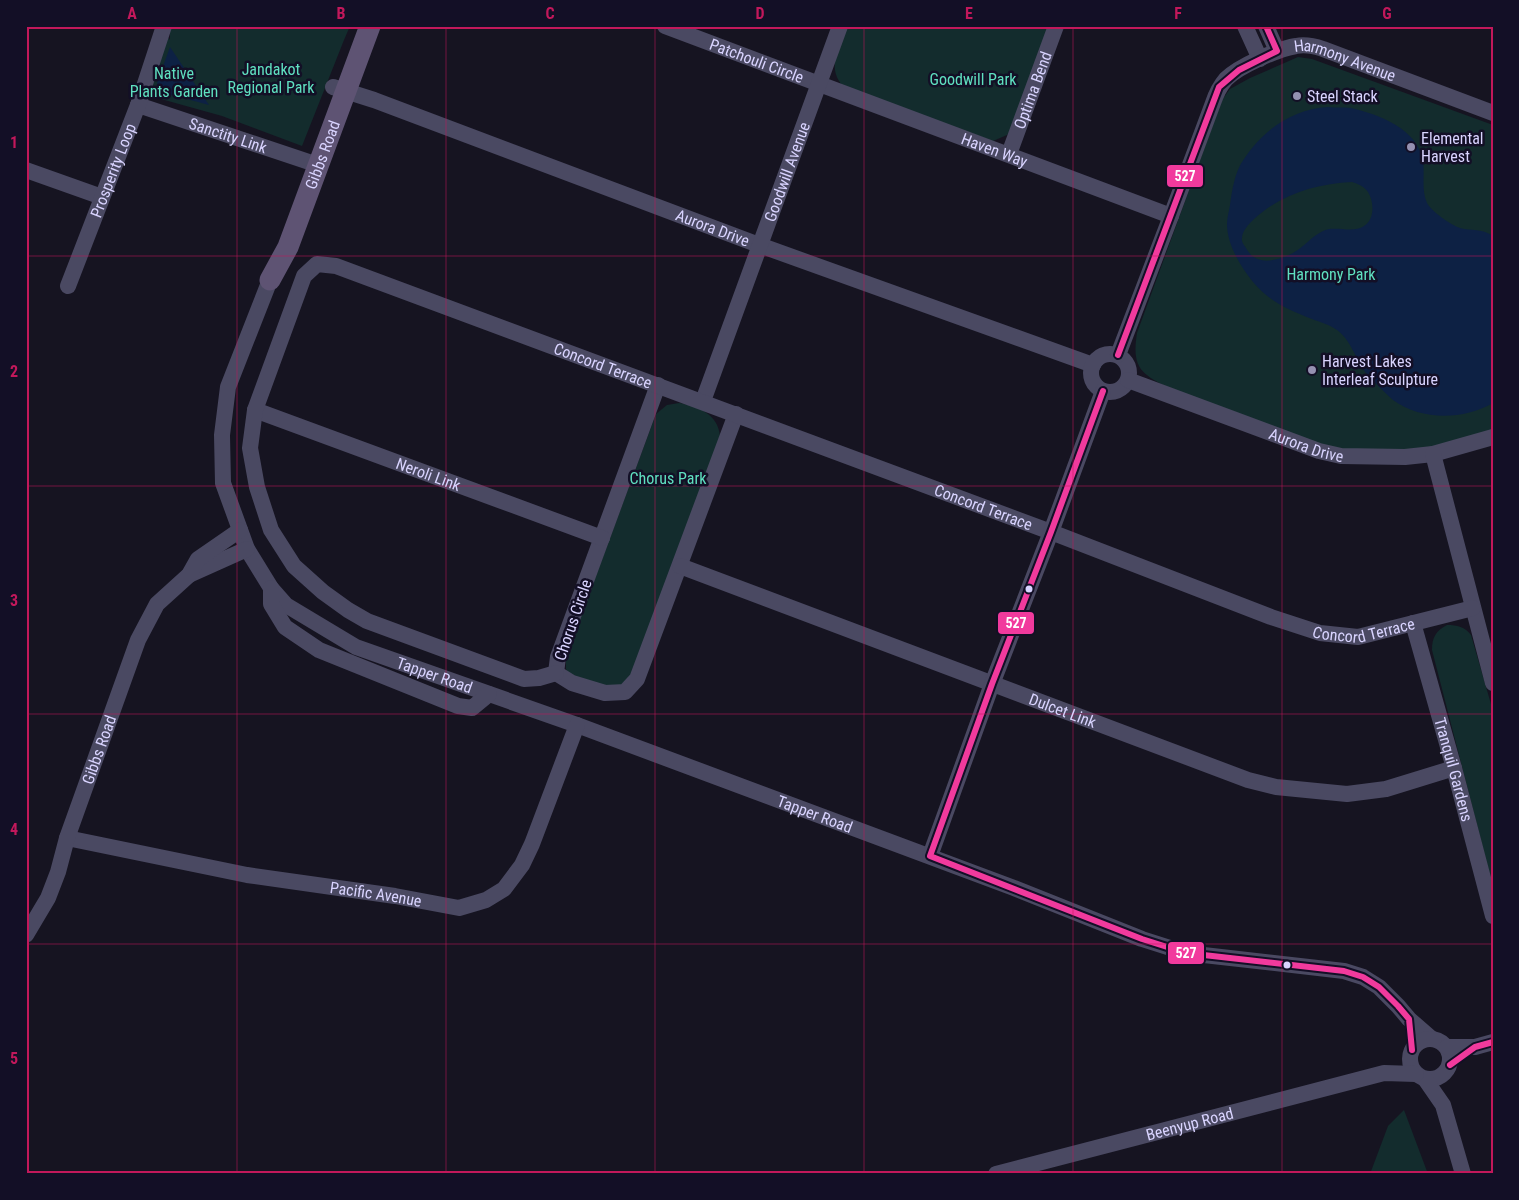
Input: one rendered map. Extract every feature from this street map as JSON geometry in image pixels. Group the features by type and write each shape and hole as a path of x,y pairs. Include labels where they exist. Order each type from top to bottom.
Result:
{"main road":[{"name":"Gibbs Road","path":"339,89 356,26"},
{"name":"Gibbs Road","path":"270,280 288,247 311,163 339,89 370,26"}],"street":[{"name":"Prosperity Loop","path":"68,286 138,104 164,26"},
{"name":"Patchouli Circle","path":"665,26 819,84"},
{"name":"Goodwill Avenue","path":"703,401 840,26"},
{"name":"Optima Bend","path":"1009,154 1056,26"},
{"path":"1245,26 1260,59"},
{"path":"1266,26 1277,52"},
{"name":"Harmony Avenue","path":"1118,355 1219,87 1236,71 1277,52 1296,46 1310,45 1323,48 1493,113"},
{"name":"Haven Way","path":"819,84 1171,216"},
{"name":"Aurora Drive","path":"339,89 374,100 759,245 1093,365"},
{"name":"Sanctity Link","path":"138,104 311,163"},
{"path":"26,170 102,197"},
{"name":"Concord Terrace","path":"556,673 539,678 524,679 367,621 322,592 294,566 271,530 257,487 250,448 255,410 304,276 317,264 336,266 703,401 1271,617 1320,633 1358,637 1473,608"},
{"name":"Gibbs Road","path":"26,935 48,898 58,872 67,838 138,640 157,604 189,575 247,549 223,483 222,435 228,387 270,280"},
{"path":"1104,355 1118,355 1128,365 1130,372 1128,380 1118,391 1103,391 1096,387 1092,380 1091,372 1093,365 1097,359 1104,355"},
{"name":"Aurora Drive","path":"1128,380 1319,451 1341,456 1405,457 1433,454 1493,437"},
{"name":"Chorus Circle","path":"658,385 558,657 556,673 572,684 605,693 625,692 637,679 736,414"},
{"path":"930,856 992,684 1103,391"},
{"name":"Neroli Link","path":"255,410 602,538"},
{"path":"1433,454 1493,683"},
{"name":"Gibbs Road","path":"189,575 198,559 240,530"},
{"name":"Tapper Road","path":"247,549 271,588 286,605 356,646 930,856 1142,939 1186,953 1344,971 1363,977 1379,987 1409,1019 1432,1038"},
{"name":"Dulcet Link","path":"680,566 1248,780 1276,787 1347,794 1386,789 1454,768"},
{"name":"Tranquil Gardens","path":"1413,623 1493,916"},
{"name":"Pacific Avenue","path":"67,838 247,875 395,896 459,908 486,900 504,889 522,865 532,844 576,725"},
{"path":"1409,1019 1411,1065 1443,1105 1463,1174"},
{"path":"1411,1054 1416,1044 1432,1038 1440,1041 1447,1047 1450,1055 1443,1105"},
{"path":"1447,1047 1475,1047 1493,1042"},
{"path":"1421,1076 1436,1079 1475,1047"},
{"name":"Beenyup Road","path":"1384,1073 1411,1054"},
{"name":"Beenyup Road","path":"996,1174 1384,1073 1421,1076"}],"green space":[{"name":"Jandakot Regional Park","path":"170,26 350,26 302,146 222,116 161,99 152,84 168,37 170,40"},
{"name":"Goodwill Park","path":"847,26 1050,26 1012,128 1007,135 993,141 845,88 839,81 835,66 838,50"},
{"name":"Harmony Park","path":"1298,57 1312,59 1493,125 1493,431 1430,447 1399,451 1336,451 1174,391 1147,375 1138,364 1136,356 1137,333 1222,100 1230,89"},
{"name":"Chorus Park","path":"679,403 693,406 706,412 715,422 720,436 629,682 619,690 569,675 566,669 566,656 656,414 667,405"},
{"path":"1447,625 1460,627 1471,635 1493,711 1493,887 1432,650 1435,635"},
{"path":"1404,1110 1428,1174 1370,1174 1388,1126"}],"water":[{"path":"170,47 209,105 161,92 157,83"},
{"path":"1328,107 1351,108 1373,114 1405,132 1420,150 1423,161 1424,193 1429,206 1460,228 1489,233 1493,236 1493,403 1469,413 1443,416 1429,415 1404,407 1379,387 1362,368 1342,334 1331,327 1280,305 1259,289 1243,269 1229,239 1227,224 1236,175 1241,164 1252,149 1270,130 1291,117","holes":["1352,182 1361,185 1370,196 1372,215 1364,226 1354,229 1327,229 1293,253 1267,261 1255,258 1243,243 1242,235 1248,225 1264,210 1276,203 1312,188"]}],"transit line":[{"name":"527","path":"1118,355 1219,87 1239,70 1277,51 1266,26"},
{"name":"527","path":"930,856 992,684 1103,391"},
{"name":"527","path":"930,856 1142,939 1186,953 1344,971 1363,977 1379,987 1409,1019 1412,1050"},
{"name":"527","path":"1450,1065 1475,1047 1493,1042"}],"place":[{"name":"Steel Stack","path":"1297,96"},
{"name":"Elemental Harvest","path":"1411,147"},
{"name":"Harvest Lakes Interleaf Sculpture","path":"1312,370"}],"park label":[{"name":"Native Plants Garden","path":"174,82"}]}
